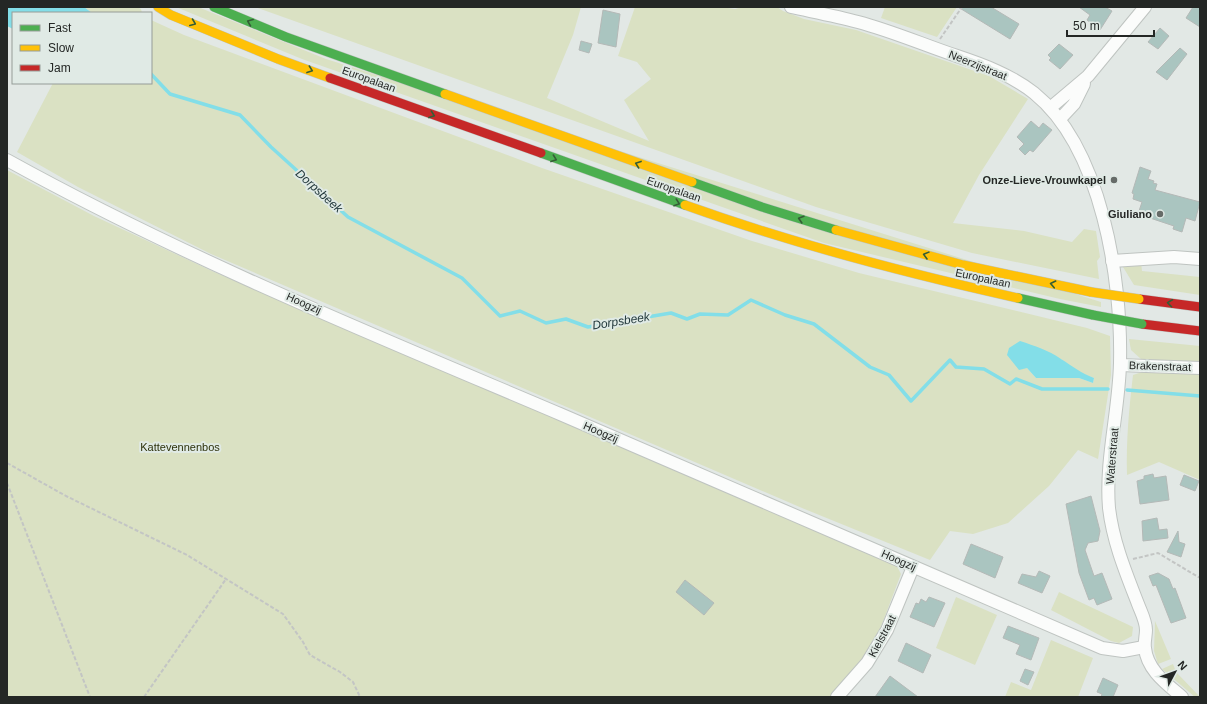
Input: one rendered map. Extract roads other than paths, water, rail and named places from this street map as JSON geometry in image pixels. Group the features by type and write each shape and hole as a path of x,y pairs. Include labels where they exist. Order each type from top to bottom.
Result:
{"highway":[{"name":"Europalaan","path":"158,7 171,15 286,61 733,222 821,250 922,277 1092,315 1142,324 1200,331"},
{"name":"Europalaan","path":"214,7 286,37 762,206 866,239 963,265 1091,292 1200,307"}],"street":[{"name":"Neerzijstraat","path":"791,7 858,22 1001,72 1023,85 1050,108 1060,119 1077,144 1089,170 1100,205 1112,261"},
{"path":"1050,108 1088,76 1145,7"},
{"path":"1060,119 1074,104 1088,76"},
{"name":"Hoogzij","path":"7,160 43,180 219,267 1102,648 1123,651 1144,646"},
{"path":"1112,261 1174,257 1200,259"},
{"name":"Waterstraat","path":"1112,261 1119,333 1120,365 1109,468 1109,506 1113,533 1146,627 1144,646"},
{"name":"Brakenstraat","path":"1120,365 1200,368"},
{"name":"Kielstraat","path":"837,697 867,663 887,630 913,567"},
{"path":"1144,646 1148,660 1156,672 1182,697"}],"water":[{"path":"7,7 84,7 91,12 12,12 12,28 7,26"},
{"path":"1020,341 1041,348 1056,356 1081,372 1094,378 1093,383 1079,378 1036,378 1027,368 1019,370 1007,355 1009,348"}],"waterway":[{"name":"Dorpsbeek","path":"152,75 170,94 240,115 271,147 348,217 462,278 500,316 520,311 546,323 566,319 588,327 671,313 687,319 700,314 728,315 751,300 785,315 814,324 870,367 889,375 911,401 950,360 956,367 984,369 1010,384 1016,379 1042,389 1108,389"},
{"name":"Dorpsbeek","path":"1127,390 1200,396"}],"place":[{"name":"Onze-Lieve-Vrouwkapel","path":"1114,180"},
{"name":"Giuliano","path":"1160,214"}],"park label":[{"name":"Kattevennenbos","path":"180,447"}]}
